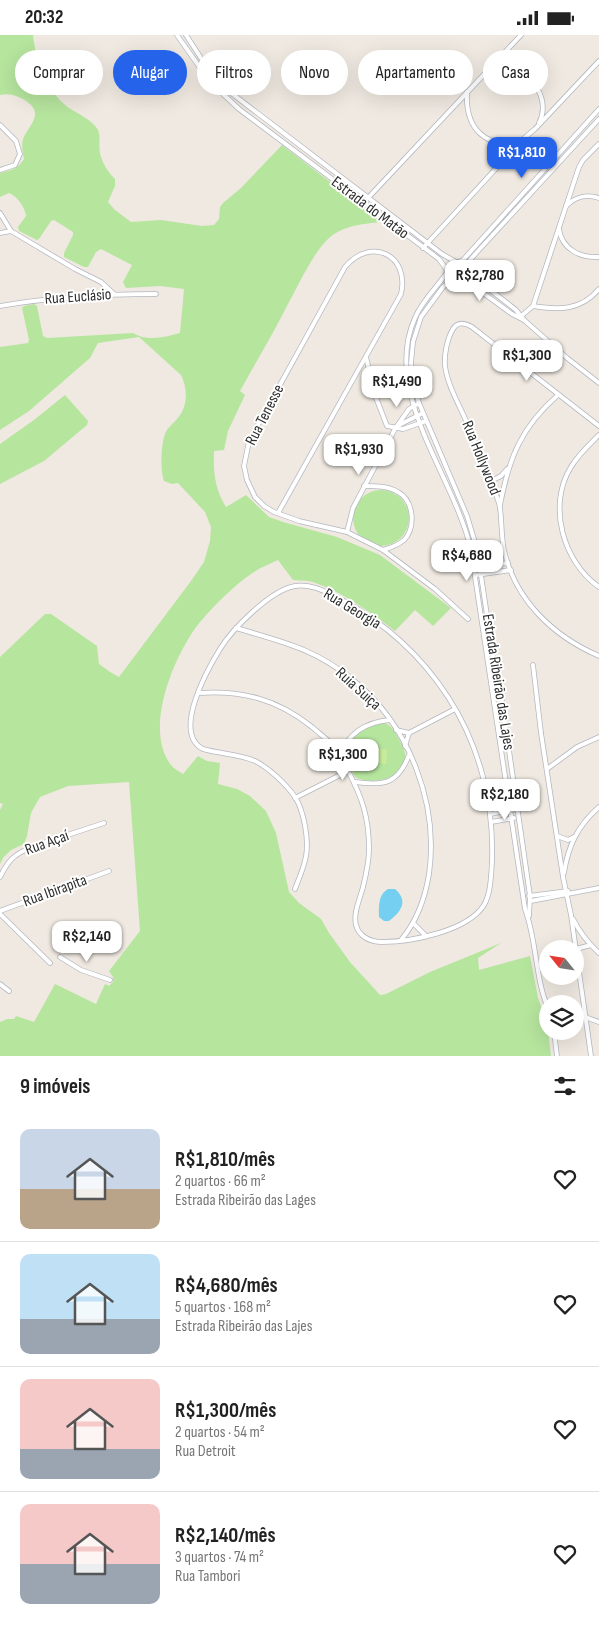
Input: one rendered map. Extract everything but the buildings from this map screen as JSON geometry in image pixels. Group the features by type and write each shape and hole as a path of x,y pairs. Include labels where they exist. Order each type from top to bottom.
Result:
{"street":[{"name":"Estrada do Matão","path":"177,35 197,65 220,92 240,109 442,262 452,277 473,285 520,317"},
{"name":"Estrada do Matão","path":"186,35 210,72 226,89 428,243 456,262"},
{"path":"473,86 521,35"},
{"path":"423,248 523,139 535,129 599,61"},
{"path":"482,76 495,69 509,68 518,71 534,83 542,101 541,119 535,129"},
{"path":"364,202 464,95"},
{"path":"467,95 467,110 470,120 483,136 493,141 504,143 523,139"},
{"path":"449,272 452,265 464,259 599,109"},
{"path":"459,279 465,274 470,260 599,119"},
{"path":"0,125 16,141 20,154 15,165 0,170"},
{"path":"520,317 533,306 558,227 583,160 599,144"},
{"path":"565,208 578,198 586,196 599,198"},
{"path":"0,213 11,231 75,269 101,282 114,294"},
{"path":"558,227 562,241 572,251 586,257 599,257"},
{"path":"0,233 11,231"},
{"name":"Rua Tenesse","path":"366,357 401,294 403,286 400,270 390,256 372,251 361,253 352,258 345,267 249,441 244,461 246,480 259,502 268,509 299,521 347,532 383,550 435,589 468,619"},
{"path":"456,262 462,263 480,282 567,358 599,383"},
{"name":"Estrada Ribeirão das Lajes","path":"449,272 427,297 415,317 408,337 405,357 406,375 413,405 420,424 464,524 471,547 524,897 529,918"},
{"name":"Estrada Ribeirão das Lajes","path":"459,279 443,287 430,304 416,329 411,363 414,387 419,403 467,516 481,565 519,817 530,898 529,918"},
{"path":"533,306 554,309 574,307 586,302 599,289"},
{"name":"Rua Euclásio","path":"0,306 80,295 156,293"},
{"name":"Rua Hollywood","path":"500,506 455,396 445,365 448,341 456,325 464,323 472,327 558,395 543,408 522,436 508,467 500,506 502,535 508,563 531,606 552,628 571,642 599,656"},
{"path":"366,357 375,395 388,426 403,429 426,421"},
{"path":"278,513 366,357"},
{"path":"558,395 599,426"},
{"path":"347,532 351,513 396,428 404,414 413,405 419,403"},
{"path":"396,428 423,413"},
{"path":"599,435 584,449 570,468 562,489 560,502 562,529 567,546 584,574 599,587"},
{"path":"491,481 501,476 508,467"},
{"path":"364,486 380,486 392,489 400,493 410,507 411,526 407,535 400,543 383,550"},
{"path":"474,567 508,563"},
{"path":"476,575 511,570"},
{"name":"Rua Georgia","path":"295,889 306,855 307,840 302,816 295,798 272,773 254,761 198,747 192,737 190,727 198,693 216,655 236,628 256,610 285,589 295,586 313,587 329,593 361,611 409,648 425,665 455,709 476,752 483,773 491,822 491,879 484,904 479,912 447,930 426,936 382,942 367,939 359,933 356,922 357,909 367,869 369,852 365,813 355,782"},
{"name":"Ruia Suiça","path":"236,628 285,641 320,657 364,689 390,720 405,746 416,769 428,805 431,845 427,884 419,911 414,924 402,940"},
{"path":"533,665 563,877 575,940"},
{"path":"198,693 232,692 279,705 303,720 336,749 355,782 375,785 395,778 404,769 409,755"},
{"path":"396,730 409,733 455,709"},
{"path":"340,755 346,742 357,730 373,723 390,720"},
{"path":"405,746 409,733"},
{"path":"548,769 577,747 599,737"},
{"path":"404,769 416,769"},
{"path":"295,798 348,771"},
{"path":"509,794 515,793"},
{"path":"488,803 510,800"},
{"path":"563,877 566,859 574,837 590,815 599,807"},
{"path":"490,814 517,809"},
{"path":"491,822 519,817"},
{"name":"Rua Açaí","path":"0,877 8,861 22,851 104,823"},
{"path":"557,836 568,840 574,837"},
{"name":"Rua Ibirapita","path":"0,912 109,871"},
{"path":"524,897 567,895 599,889"},
{"path":"530,898 566,890 573,893"},
{"path":"0,912 50,963"},
{"path":"571,915 579,931 599,953"},
{"path":"529,918 542,995"},
{"path":"414,924 426,936"},
{"path":"584,947 591,945"},
{"path":"60,957 81,970 110,980"},
{"path":"0,984 9,991"},
{"path":"581,985 591,1056"},
{"path":"585,1017 599,1022"},
{"path":"555,1040 557,1056"}],"green space":[{"path":"0,35 33,35 35,50 15,50 15,95 56,95 72,110 93,123 98,130 101,157 115,179 115,186 108,202 131,222 161,220 202,226 214,225 219,219 220,207 223,203 241,188 282,145 382,222 347,228 334,234 322,245 306,270 240,391 245,395 228,431 224,450 214,451 216,480 219,494 226,507 246,495 269,517 337,537 380,555 451,608 433,626 415,610 395,631 335,591 311,581 293,580 278,560 263,567 246,577 206,615 194,630 177,660 164,696 161,715 160,734 163,750 171,765 183,774 198,756 207,761 220,763 218,784 237,789 250,796 266,811 276,833 289,892 299,903 321,919 350,962 380,995 501,943 478,958 479,970 530,956 539,1001 539,1040 549,1040 551,1056 0,1056 0,1022 14,1019 16,1016 34,1022 55,984 96,1004 105,984 109,986 113,982 113,977 109,971 140,931 129,782 68,786 40,797 31,813 24,844 11,850 0,864 0,810 3,804 0,803 0,657 45,614 51,614 97,646 99,664 119,677 204,562 210,541 211,527 205,512 178,483 172,484 164,481 162,451 165,434 181,414 186,398 185,386 181,375 139,337 98,343 90,358 29,411 0,430 0,347 28,343 22,308 24,306 34,304 37,306 43,336 47,338 133,333 138,336 156,338 180,333 184,289 160,286 126,288 123,282 132,265 101,249 96,252 88,267 84,267 64,257 73,232 54,220 51,221 37,240 19,231 18,227 26,216 24,209 12,194 9,193 0,197 0,173 17,167 24,159 23,139 35,114 30,104 23,99 12,95 0,95"},
{"path":"65,395 88,421 87,425 44,461 0,484 0,444"},
{"path":"381,490 396,495 404,503 409,518 404,533 396,541 381,546 366,541 358,533 353,518 358,503 366,495"},
{"path":"384,723 389,725 401,743 405,754 405,763 395,775 388,778 370,781 355,777 344,756 349,743 364,729"},
{"path":"363,747 387,750 386,764 361,761"}],"water":[{"path":"388,889 395,889 399,893 402,898 402,906 389,921 384,921 379,917 379,905 382,894"}]}
